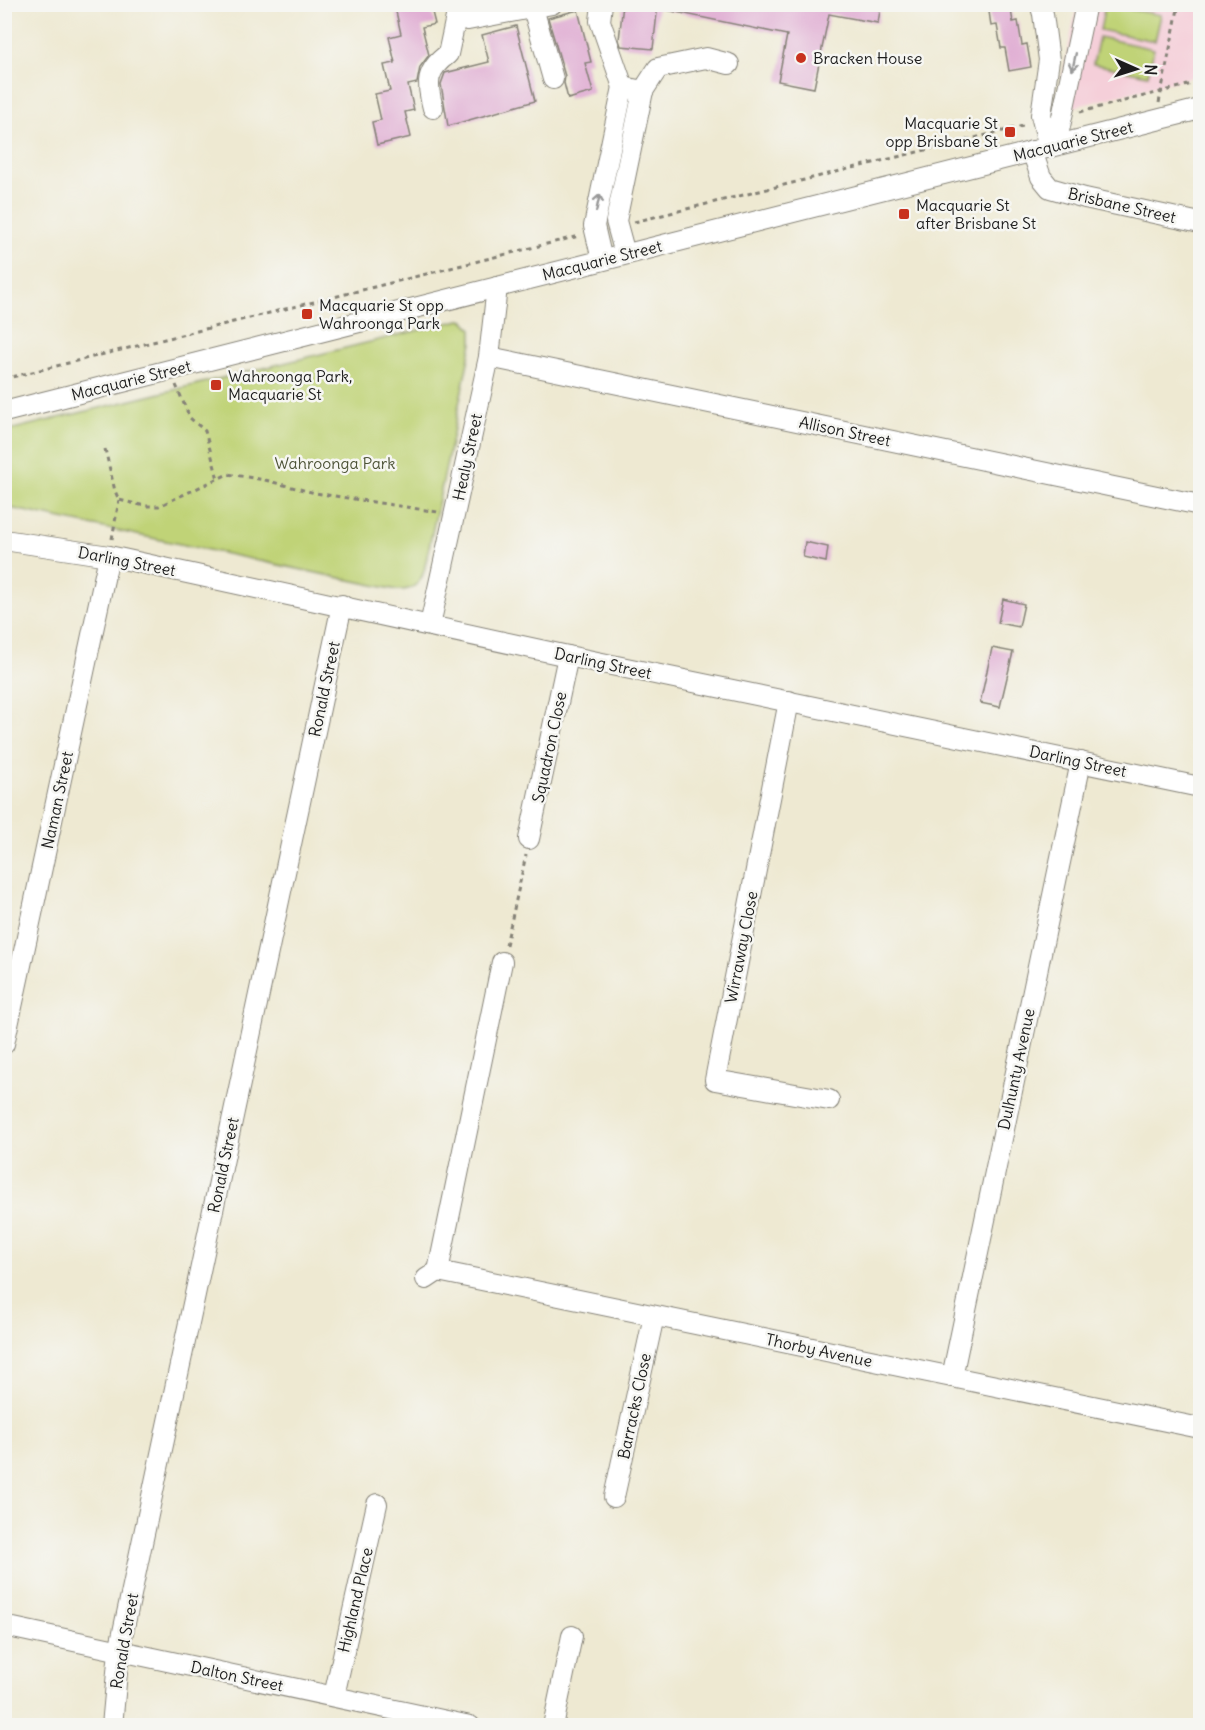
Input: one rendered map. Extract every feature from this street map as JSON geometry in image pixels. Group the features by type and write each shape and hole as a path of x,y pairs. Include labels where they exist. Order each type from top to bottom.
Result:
{"street":[{"path":"433,108 427,86 435,63 448,54 456,11 468,20 552,4"},
{"path":"1040,4 1049,60 1041,115 1046,148"},
{"path":"1046,148 1086,4"},
{"path":"601,5 600,21 622,87 594,226 602,260"},
{"path":"533,8 553,79"},
{"path":"625,254 616,221 643,91 658,68 706,58 729,64"},
{"path":"622,87 643,91"},
{"name":"Macquarie Street","path":"4,412 1200,109"},
{"name":"Brisbane Street","path":"1046,148 1041,177 1050,188 1085,198 1200,222"},
{"name":"Healy Street","path":"430,625 489,357 497,287"},
{"name":"Allison Street","path":"489,357 1200,505"},
{"name":"Darling Street","path":"4,540 109,556 568,656 1200,787"},
{"name":"Naman Street","path":"4,1044 109,556"},
{"name":"Ronald Street","path":"112,1725 119,1651 342,605"},
{"name":"Squadron Close","path":"529,839 568,656"},
{"name":"Wirraway Close","path":"789,701 715,1080 829,1100"},
{"name":"Dulhunty Avenue","path":"952,1377 1081,762"},
{"name":"Thorby Avenue","path":"502,962 432,1275 654,1316 1200,1428"},
{"name":"Barracks Close","path":"614,1497 654,1316"},
{"name":"Highland Place","path":"334,1695 377,1504"},
{"name":"Dalton Street","path":"4,1626 470,1725"},
{"path":"553,1725 572,1636"}],"path":[{"path":"1155,121 1179,4"},
{"path":"170,370 190,418 205,431 218,479"},
{"path":"105,449 119,500 109,556"},
{"path":"119,500 145,506 159,506 228,474 264,480 315,493 454,515"},
{"path":"502,962 529,839"}],"shaded area":[{"path":"1077,5 1200,5 1200,75 1055,112"}],"green space":[{"path":"1105,5 1161,15 1155,41 1100,30"},
{"path":"1099,37 1154,49 1148,75 1093,64"},
{"name":"Wahroonga Park","path":"460,320 465,321 472,329 472,343 424,571 420,580 411,588 397,590 5,507 5,431"}],"building":[{"path":"408,4 430,4 435,24 422,27 429,55 420,67 417,83 408,85 414,110 405,112 411,137 377,145 372,122 381,120 375,94 390,91 384,65 395,63 389,37 401,34 395,7"},
{"path":"623,4 658,4 653,49 621,46 619,40"},
{"name":"Bracken House","path":"667,4 881,4 878,23 829,14 814,88 778,81 787,35 666,10"},
{"path":"988,4 1010,4 1013,22 1018,21 1022,45 1027,44 1031,67 1009,71 1005,48 1001,48 997,25 991,26"},
{"path":"578,10 591,62 585,63 593,92 568,99 564,83 565,76 548,18"},
{"path":"516,26 535,101 448,126 441,84 445,73 489,62 482,35"},
{"path":"805,542 828,547 826,562 803,557"},
{"path":"1003,599 1024,604 1019,627 998,623"},
{"path":"992,648 1013,652 1000,707 980,703"}],"place":[{"name":"Bracken House","path":"801,58"},
{"name":"Macquarie St opp Brisbane St","path":"1010,132"},
{"name":"Macquarie St after Brisbane St","path":"904,214"},
{"name":"Macquarie St opp Wahroonga Park","path":"307,314"},
{"name":"Wahroonga Park, Macquarie St","path":"216,385"}]}
